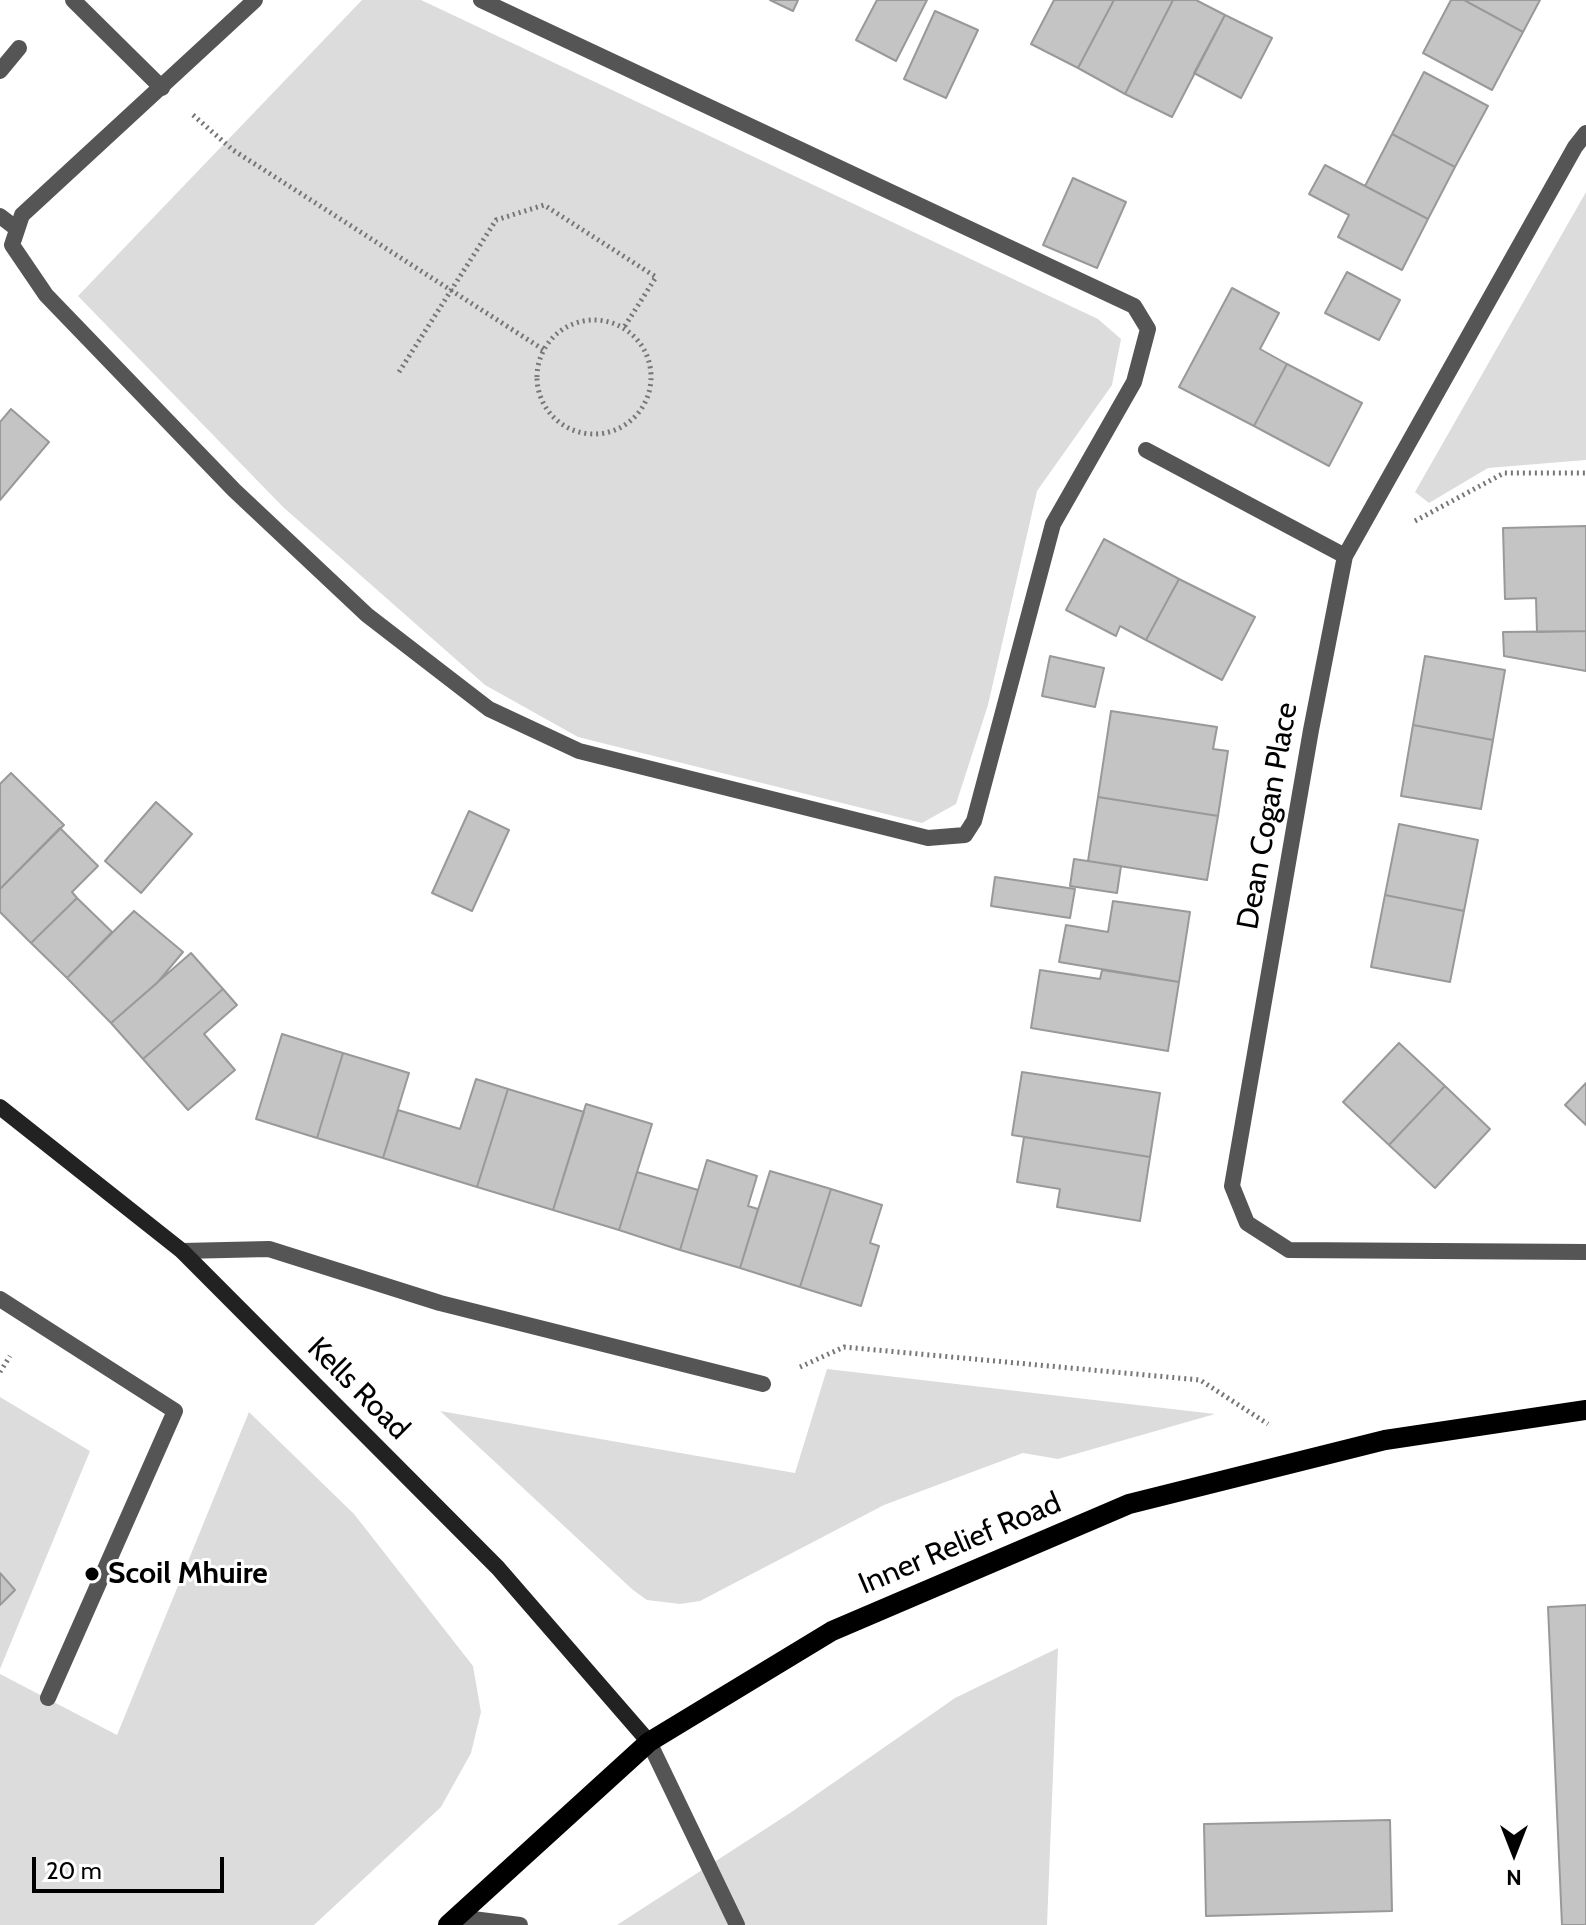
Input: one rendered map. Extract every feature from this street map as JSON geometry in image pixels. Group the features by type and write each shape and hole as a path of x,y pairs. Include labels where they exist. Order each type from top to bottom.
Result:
{"main road":[{"name":"Kells Road","path":"0,1107 182,1251 498,1568 649,1742"},
{"name":"Inner Relief Road","path":"452,1921 649,1742 832,1631 1115,1510 1385,1440 1586,1410"}],"street":[{"path":"73,0 162,88"},
{"path":"255,0 22,215 12,245 46,295 234,490 367,615 489,709 579,751 928,838 965,835 974,821 1053,524 1134,382 1148,329 1134,306 481,0"},
{"path":"0,71 19,48"},
{"name":"Dean Cogan Place","path":"1586,133 1575,147 1345,556 1308,745 1232,1186 1247,1223 1289,1250 1586,1252"},
{"path":"0,216 17,229"},
{"path":"1146,450 1345,556"},
{"path":"182,1251 269,1249 440,1303 763,1384"},
{"path":"0,1299 175,1411 48,1698"},
{"path":"649,1742 737,1925"},
{"path":"452,1921 520,1925"}],"path":[{"path":"162,88 233,150 544,350"},
{"path":"399,372 496,220 544,205 656,277 623,329"},
{"path":"588,320 606,321 623,329 637,340 647,356 651,373 649,391 634,416 611,432 591,434 556,420 544,405 537,387 537,368 544,350 555,335 588,320"},
{"path":"1414,521 1504,473 1586,473"},
{"path":"763,1384 844,1347 1200,1380 1319,1457"}],"shaded area":[{"path":"362,0 421,0 1098,319 1121,339 1112,385 1037,491 988,705 956,804 922,823 578,737 485,685 283,507 78,296"},
{"path":"1586,192 1586,460 1488,468 1429,503 1415,492"},
{"path":"827,1369 1215,1414 1058,1459 1023,1453 884,1505 700,1601 680,1604 647,1600 633,1590 440,1411 795,1473"},
{"path":"0,1397 90,1451 0,1669 0,1605 15,1590 0,1573"},
{"path":"249,1412 354,1514 473,1666 481,1712 471,1753 441,1807 314,1925 0,1925 0,1674 117,1735"},
{"path":"1058,1648 1047,1925 617,1925 790,1813 955,1698"}],"building":[{"path":"770,0 798,0 793,11"},
{"path":"877,0 927,0 896,61 856,40"},
{"path":"1054,0 1114,0 1078,68 1031,44"},
{"path":"1114,0 1173,0 1125,94 1078,68"},
{"path":"1173,0 1196,0 1225,15 1172,117 1125,94"},
{"path":"1451,0 1464,0 1523,32 1492,90 1423,53"},
{"path":"1464,0 1540,0 1523,32"},
{"path":"935,11 978,30 946,98 904,79"},
{"path":"1225,15 1272,38 1241,98 1194,73"},
{"path":"1424,72 1488,106 1455,167 1392,134"},
{"path":"1392,134 1455,167 1428,219 1365,186"},
{"path":"1325,165 1428,219 1402,270 1338,237 1349,215 1309,194"},
{"path":"1073,178 1126,202 1097,268 1043,245"},
{"path":"1347,272 1400,300 1379,340 1325,313"},
{"path":"1232,288 1279,313 1260,349 1287,364 1254,426 1179,387"},
{"path":"1287,364 1362,403 1329,466 1254,426"},
{"path":"11,409 49,442 0,500 0,422"},
{"path":"1586,526 1586,631 1537,632 1536,598 1505,599 1503,528"},
{"path":"1104,539 1179,579 1146,640 1120,626 1116,636 1066,610"},
{"path":"1179,579 1255,617 1222,680 1146,640"},
{"path":"1586,631 1586,671 1504,656 1503,632"},
{"path":"1050,656 1104,668 1095,707 1042,696"},
{"path":"1425,656 1505,670 1493,740 1413,725"},
{"path":"1111,711 1217,727 1213,749 1228,751 1218,816 1098,797"},
{"path":"1413,725 1493,740 1481,809 1401,796"},
{"path":"11,773 64,825 0,889 0,784"},
{"path":"1098,797 1218,816 1207,880 1088,861"},
{"path":"156,802 192,834 141,893 105,861"},
{"path":"469,811 509,830 472,911 432,893"},
{"path":"1399,824 1478,840 1464,911 1385,895"},
{"path":"60,828 98,866 72,892 77,898 31,943 0,912 0,889"},
{"path":"1074,859 1121,866 1117,893 1070,886"},
{"path":"995,877 1075,889 1070,918 991,906"},
{"path":"1385,895 1464,911 1450,982 1371,967"},
{"path":"77,898 112,932 67,978 31,943"},
{"path":"1113,901 1190,912 1179,982 1059,962 1066,925 1108,932"},
{"path":"134,911 183,952 157,983 111,1023 67,978"},
{"path":"191,953 223,989 143,1059 111,1023"},
{"path":"1040,970 1100,979 1102,970 1179,982 1168,1051 1031,1028"},
{"path":"223,989 237,1005 204,1034 235,1070 188,1110 143,1059"},
{"path":"282,1034 343,1053 317,1138 256,1119"},
{"path":"1399,1043 1445,1086 1389,1145 1343,1102"},
{"path":"343,1053 409,1073 383,1158 317,1138"},
{"path":"1022,1072 1160,1093 1150,1157 1012,1135"},
{"path":"476,1079 508,1089 477,1187 383,1158 398,1110 460,1129"},
{"path":"1586,1083 1586,1125 1565,1105"},
{"path":"1445,1086 1490,1129 1435,1188 1389,1145"},
{"path":"508,1089 584,1112 553,1210 477,1187"},
{"path":"586,1104 652,1124 619,1230 553,1210"},
{"path":"1024,1137 1150,1157 1140,1221 1057,1207 1060,1189 1017,1182"},
{"path":"707,1160 757,1176 748,1206 758,1209 740,1268 680,1250"},
{"path":"770,1171 831,1189 800,1287 740,1268"},
{"path":"637,1172 698,1190 680,1250 619,1230"},
{"path":"831,1189 882,1205 870,1243 879,1246 861,1306 800,1287"},
{"path":"0,1573 15,1590 0,1605"},
{"path":"1586,1605 1586,1925 1562,1925 1548,1607"},
{"path":"1390,1820 1392,1911 1206,1916 1204,1824"}],"place":[{"name":"Scoil Mhuire","path":"92,1574"}]}
